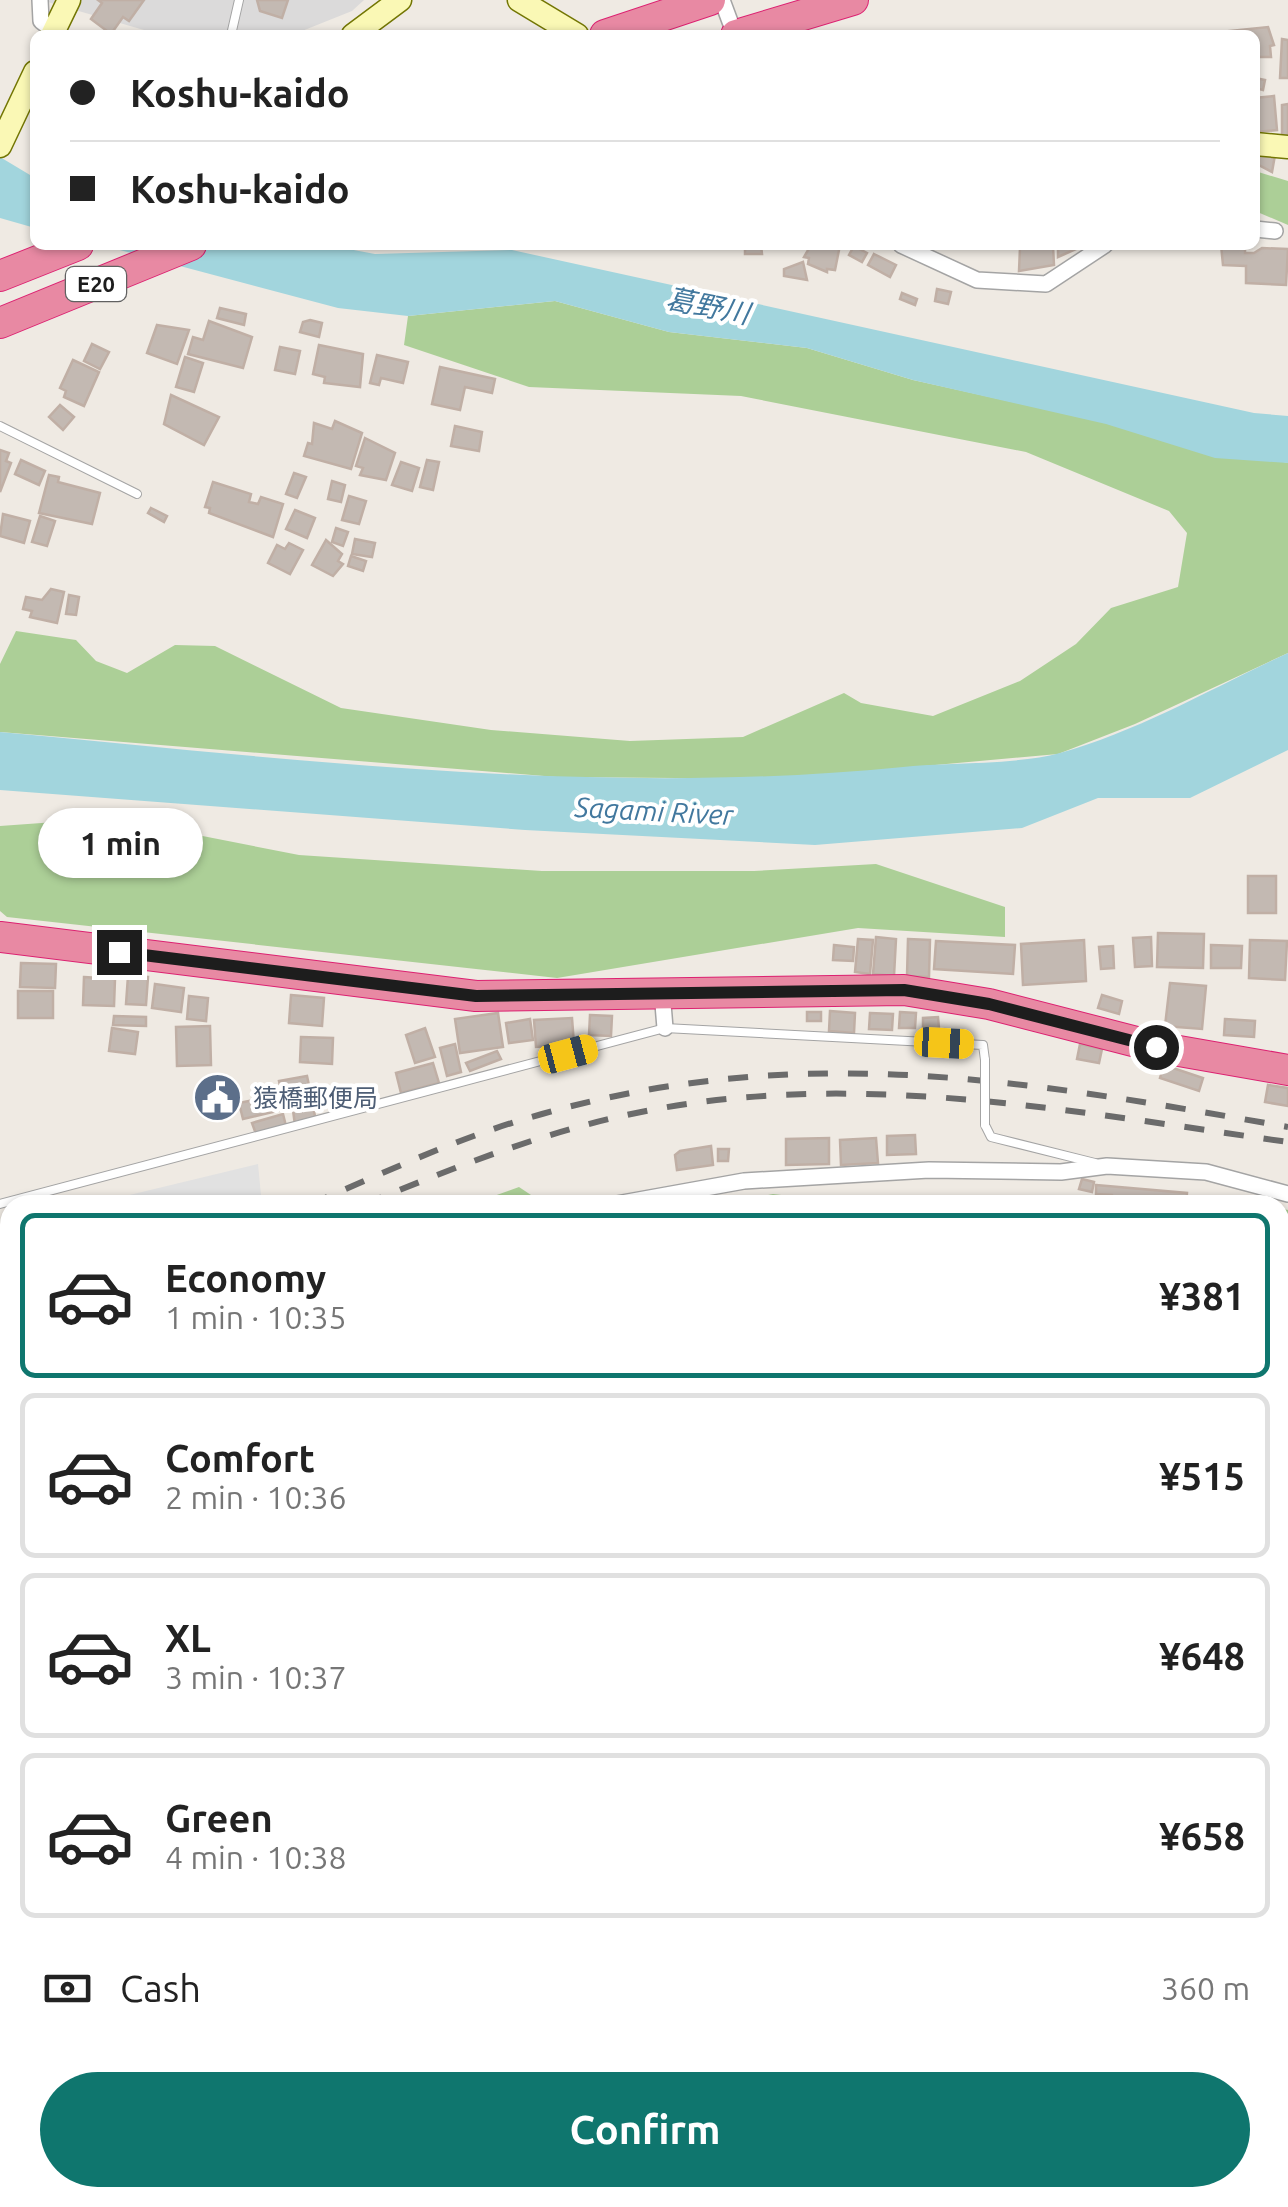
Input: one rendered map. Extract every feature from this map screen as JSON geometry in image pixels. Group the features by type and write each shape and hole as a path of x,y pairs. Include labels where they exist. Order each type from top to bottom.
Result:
{"highway":[{"path":"620,30 710,0"},
{"path":"752,30 852,0"},
{"name":"E20","path":"0,276 65,250"},
{"name":"E20","path":"0,323 180,250"},
{"path":"0,938 476,996 904,990 989,1004 1156,1047 1288,1070"}],"street":[{"path":"40,0 41,21 52,30"},
{"path":"58,30 69,0"},
{"path":"360,30 400,0"},
{"path":"519,0 560,28"},
{"path":"722,0 734,30"},
{"path":"0,146 30,83"},
{"path":"1260,144 1288,147"},
{"path":"1260,230 1275,231"},
{"path":"913,250 976,280 1046,284 1097,250"},
{"path":"662,992 665,1028"},
{"path":"666,1195 744,1181 930,1170 1061,1172 1106,1166 1206,1172 1288,1194"}],"lane":[{"path":"233,30 240,0"},
{"path":"0,426 136,494"},
{"path":"36,1195 280,1134 665,1028 982,1045 985,1125 991,1138 1106,1166"}],"shaded area":[{"path":"41,0 364,0 352,11 304,30 144,30"},
{"path":"258,1164 261,1195 129,1195"}],"green space":[{"path":"1260,173 1288,181 1288,225 1260,213"},
{"path":"555,301 669,332 807,348 913,380 1288,463 1288,653 1135,724 1058,754 779,779 556,777 0,732 0,664 16,631 76,640 96,661 127,673 175,645 215,646 341,708 491,730 630,741 743,737 844,693 861,703 933,716 1020,681 1076,644 1111,608 1178,587 1187,533 1169,511 1026,452 741,396 529,387 404,345 408,316"},
{"path":"111,818 299,855 542,871 754,871 876,864 1005,907 1005,937 858,928 557,978 7,917 0,911 0,826"},
{"path":"519,1187 531,1195 497,1195"}],"water":[{"path":"0,157 30,175 30,227 0,218"},
{"name":"葛野川","path":"120,250 354,250 375,254 512,250 1254,413 1288,416 1288,463 1215,458 1106,424 913,380 807,348 669,332 555,301 408,316 338,308"},
{"name":"Sagami River","path":"1288,653 1288,750 1190,798 1098,798 1022,828 815,845 525,830 0,790 0,732 338,763 564,776 790,775 1024,760 1060,753 1119,733"}],"building":[{"path":"98,0 144,0 129,21 123,17 114,30 106,30 91,19 102,3"},
{"path":"257,0 288,0 282,18 260,11"},
{"path":"1268,27 1274,45 1270,46 1271,57 1260,57 1260,30 1239,30"},
{"path":"1282,39 1288,40 1288,78 1280,78"},
{"path":"1274,96 1277,130 1260,132 1260,97"},
{"path":"1288,104 1288,136 1282,136 1282,105"},
{"path":"1260,153 1275,155 1272,172 1260,166"},
{"path":"1262,248 1288,249 1286,285 1246,283 1246,266 1223,265 1222,250 1254,253"},
{"path":"745,250 762,250 762,254 745,254"},
{"path":"808,250 839,250 835,270 827,272 808,264 809,258 804,257"},
{"path":"852,250 867,253 862,262 849,255"},
{"path":"1020,250 1053,250 1054,265 1019,271"},
{"path":"874,254 896,265 890,277 868,265"},
{"path":"803,262 807,280 784,276 784,269"},
{"path":"937,289 951,292 948,304 935,301"},
{"path":"902,293 917,299 915,305 900,299"},
{"path":"220,308 246,314 244,325 217,318"},
{"path":"209,321 252,337 243,368 188,354 193,337 203,340"},
{"path":"303,322 322,323 319,337 300,332"},
{"path":"157,325 189,330 177,364 147,353"},
{"path":"92,344 109,352 100,369 84,361"},
{"path":"319,345 363,354 360,387 324,383 325,377 313,374"},
{"path":"280,347 300,351 295,374 275,370"},
{"path":"377,355 408,362 403,383 381,378 379,385 370,383"},
{"path":"185,357 203,363 194,392 176,387"},
{"path":"73,360 99,372 84,406 64,397 66,391 60,388"},
{"path":"440,367 495,379 492,393 465,387 460,410 432,404"},
{"path":"171,395 219,417 204,445 164,424"},
{"path":"60,405 74,417 63,430 49,417"},
{"path":"335,421 362,433 351,469 304,456 308,443 312,444 314,423 332,429"},
{"path":"455,426 482,432 479,451 451,446"},
{"path":"365,438 395,453 386,480 360,475 363,468 356,466"},
{"path":"0,450 9,453 6,461 11,463 0,492"},
{"path":"21,460 45,471 39,485 15,474"},
{"path":"427,460 439,462 433,490 420,487"},
{"path":"401,462 419,468 412,491 392,485"},
{"path":"294,473 306,477 297,498 286,494"},
{"path":"49,475 59,477 58,482 100,493 92,524 39,513"},
{"path":"332,481 345,485 341,502 328,499"},
{"path":"213,482 251,494 249,502 258,504 261,497 283,504 273,537 209,513 210,508 205,507"},
{"path":"349,496 366,501 359,524 342,520"},
{"path":"151,508 167,516 164,522 148,513"},
{"path":"295,510 315,518 307,538 286,529"},
{"path":"3,514 30,521 24,543 0,536"},
{"path":"40,516 55,521 47,546 32,542"},
{"path":"336,528 348,532 343,546 332,542"},
{"path":"355,539 375,543 372,557 352,554"},
{"path":"326,540 342,554 338,561 343,564 333,576 312,565"},
{"path":"289,543 303,550 290,574 268,563 277,545 285,549"},
{"path":"351,556 366,561 363,571 348,566"},
{"path":"51,589 64,592 57,623 30,617 32,611 23,609 26,597 42,600"},
{"path":"69,595 79,597 76,615 66,614"},
{"path":"1248,876 1276,876 1276,913 1248,913"},
{"path":"1158,933 1204,934 1203,968 1157,967"},
{"path":"876,937 896,939 894,976 873,974"},
{"path":"1151,937 1152,966 1135,967 1133,938"},
{"path":"858,939 873,940 870,974 855,972"},
{"path":"908,939 930,940 929,977 907,976"},
{"path":"1084,940 1086,981 1023,985 1021,944"},
{"path":"1250,940 1287,941 1285,980 1249,978"},
{"path":"936,941 1015,945 1013,974 934,969"},
{"path":"834,945 854,947 853,961 833,960"},
{"path":"1211,945 1242,946 1241,968 1211,968"},
{"path":"1113,946 1114,968 1101,969 1099,947"},
{"path":"21,963 56,964 55,988 20,987"},
{"path":"128,976 148,977 146,1005 126,1004"},
{"path":"84,977 115,979 114,1006 83,1005"},
{"path":"1170,983 1206,986 1202,1029 1165,1026"},
{"path":"155,984 184,988 181,1012 152,1008"},
{"path":"18,991 53,991 53,1018 18,1018"},
{"path":"291,995 324,998 322,1026 289,1023"},
{"path":"1102,995 1122,1001 1119,1014 1098,1008"},
{"path":"189,996 208,998 206,1021 187,1019"},
{"path":"830,1011 855,1013 854,1033 829,1031"},
{"path":"807,1012 821,1012 821,1021 807,1021"},
{"path":"900,1012 916,1013 915,1028 899,1028"},
{"path":"498,1013 503,1047 460,1053 455,1019"},
{"path":"870,1013 893,1014 892,1030 869,1029"},
{"path":"590,1015 612,1016 611,1036 589,1035"},
{"path":"114,1016 146,1017 146,1026 113,1025"},
{"path":"938,1017 939,1028 923,1029 923,1018"},
{"path":"572,1018 574,1044 536,1047 534,1020"},
{"path":"530,1019 533,1040 509,1043 506,1023"},
{"path":"1225,1019 1255,1021 1254,1037 1224,1035"},
{"path":"210,1026 211,1065 177,1066 176,1027"},
{"path":"112,1028 138,1032 135,1054 109,1051"},
{"path":"425,1028 435,1057 415,1063 406,1035"},
{"path":"301,1037 333,1038 332,1064 300,1062"},
{"path":"455,1044 461,1072 447,1076 440,1048"},
{"path":"1080,1044 1102,1049 1099,1063 1077,1059"},
{"path":"497,1051 501,1059 470,1071 466,1063"},
{"path":"433,1063 439,1083 401,1093 396,1073"},
{"path":"1164,1065 1203,1078 1199,1091 1160,1078"},
{"path":"307,1076 310,1090 282,1096 279,1081"},
{"path":"1268,1085 1288,1088 1288,1106 1265,1102"},
{"path":"278,1095 281,1110 243,1119 239,1103"},
{"path":"312,1100 316,1122 295,1125 292,1103"},
{"path":"283,1114 286,1126 256,1134 252,1123"},
{"path":"915,1135 916,1154 887,1155 887,1136"},
{"path":"829,1138 829,1164 786,1165 786,1139"},
{"path":"876,1138 878,1163 841,1165 840,1140"},
{"path":"711,1146 713,1165 677,1170 675,1155 680,1151"},
{"path":"718,1149 729,1149 728,1161 718,1161"},
{"path":"1082,1179 1094,1182 1092,1192 1079,1189"},
{"path":"1096,1185 1187,1193 1187,1195 1096,1194"}],"railway":[{"path":"332,1195 424,1155 542,1114 639,1091 733,1078 825,1073 1007,1083 1288,1127"},
{"path":"388,1195 491,1155 589,1124 705,1101 789,1095 956,1099 1288,1142"}],"place":[{"name":"猿橋郵便局","path":"218,1098"}],"route":[{"path":"119,952 476,996 904,990 989,1004 1156,1047"}]}
